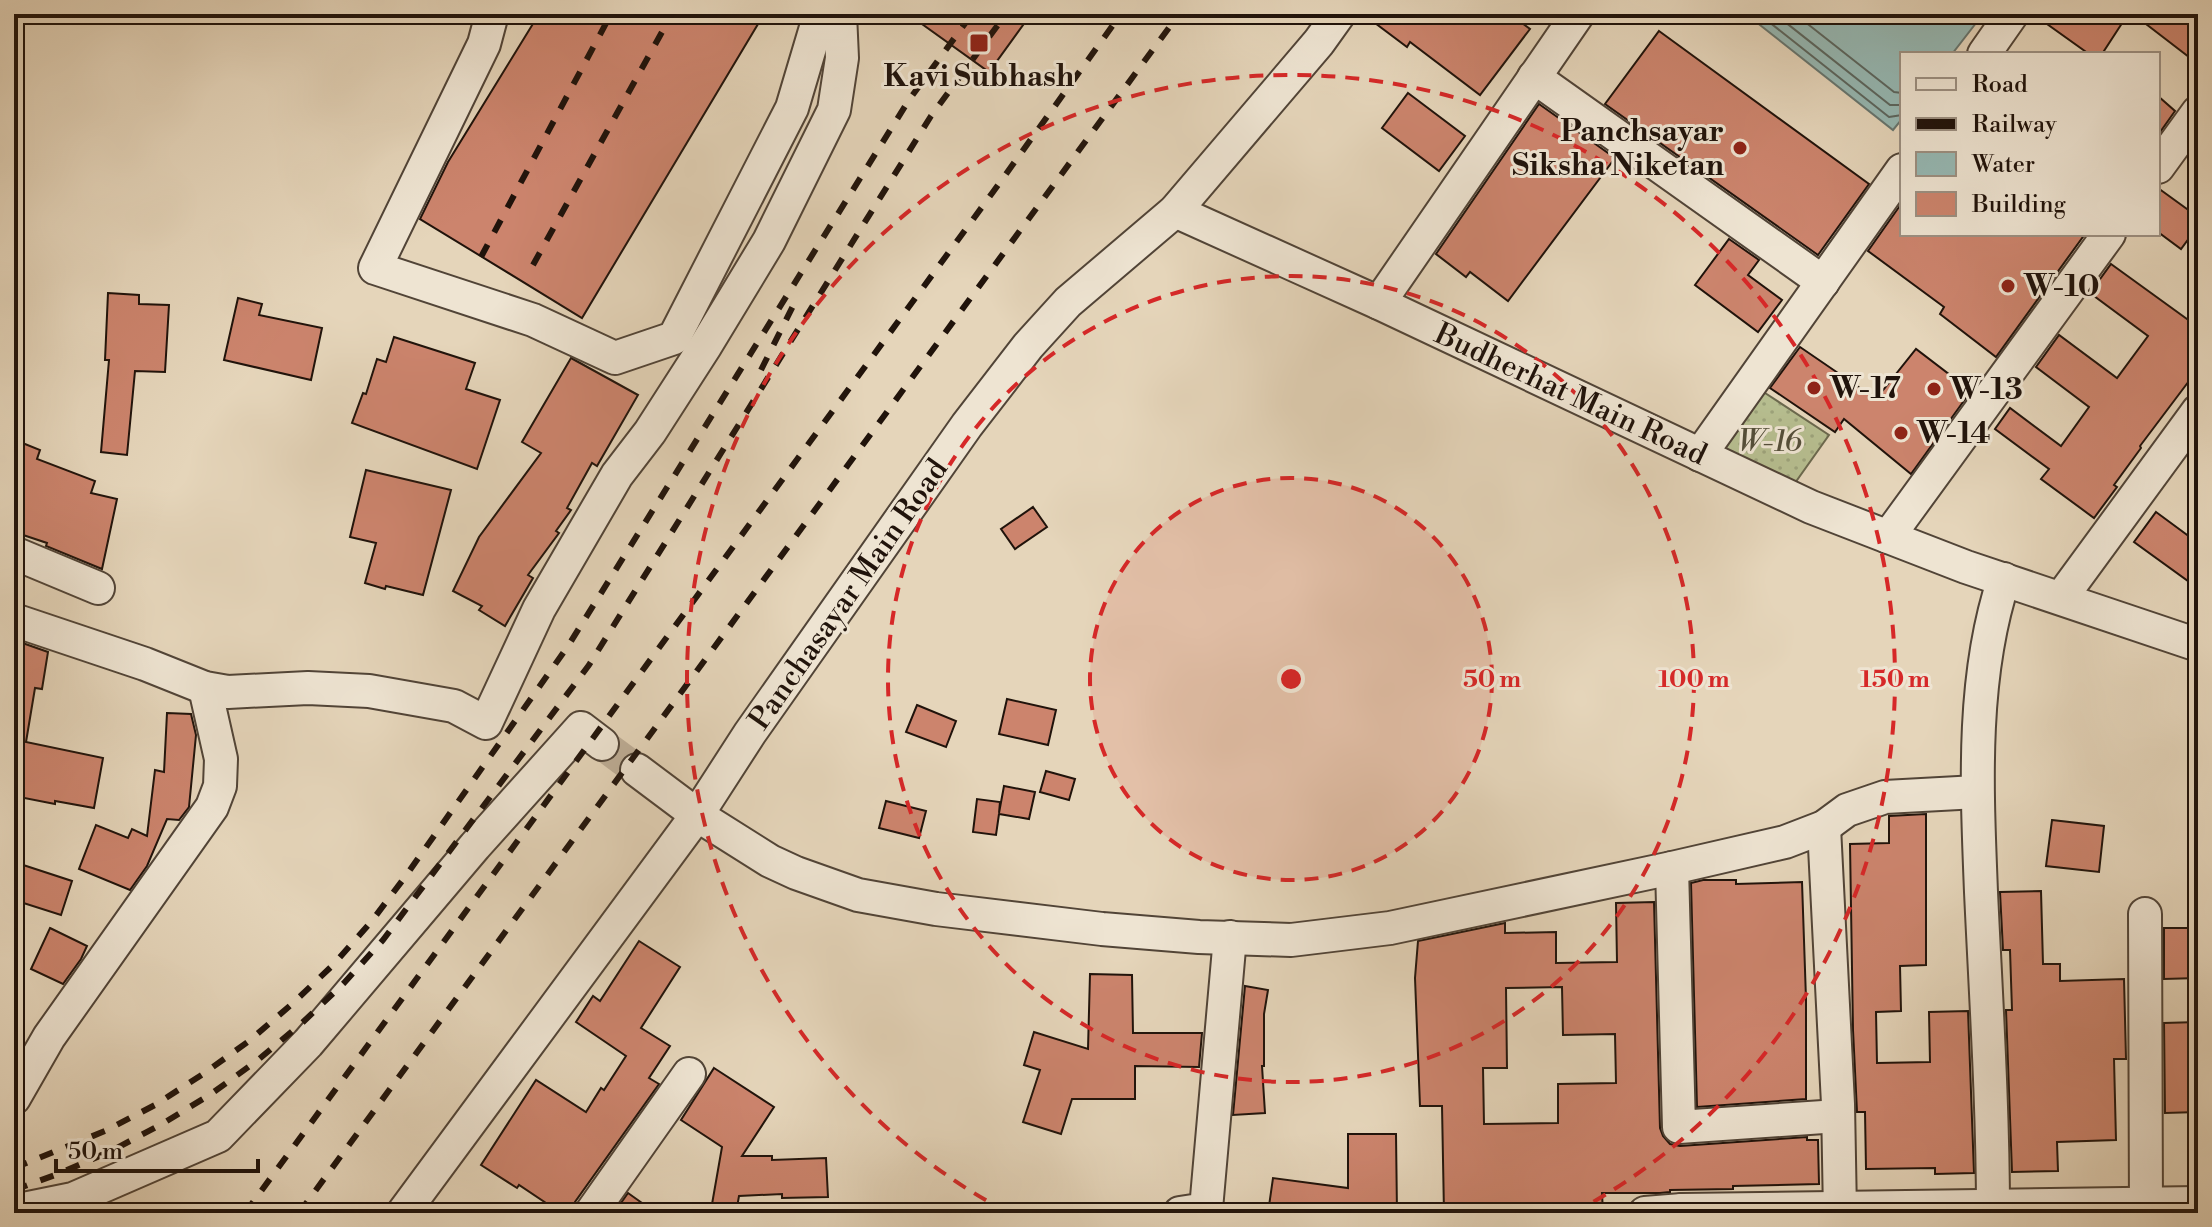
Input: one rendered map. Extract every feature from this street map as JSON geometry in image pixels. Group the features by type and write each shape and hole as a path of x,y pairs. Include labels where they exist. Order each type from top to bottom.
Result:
{"street":[{"path":"492,14 484,44 375,268 533,320 615,358 674,338 792,108 820,14"},
{"path":"14,620 145,664 205,688 228,692 308,688 369,691 454,706 486,723 539,609 617,475 650,432 769,241 834,110 842,58 840,14"},
{"name":"Panchasayar Main Road","path":"403,1213 697,815 750,733 958,438 1028,346 1068,302 1175,211 1319,42 1339,14"},
{"path":"1379,303 1578,14"},
{"path":"1985,52 2012,14"},
{"path":"1534,77 1823,282"},
{"path":"2160,164 2198,112"},
{"path":"1700,455 1900,173"},
{"name":"Budherhat Main Road","path":"1175,211 1379,303 1811,507 2004,579 2198,645"},
{"path":"1888,537 2108,236"},
{"path":"2061,598 2198,411"},
{"path":"14,553 98,588"},
{"path":"1993,1209 1977,792 1986,665 1995,605 2004,579"},
{"path":"14,1098 49,1037 212,807 220,786 221,759 205,688"},
{"path":"14,1211 73,1199 218,1136 308,1043 475,846 581,728 602,744"},
{"path":"637,770 697,815 770,861 858,895 936,909 1102,929 1291,940 1390,928 1785,842 1824,827 1847,810 1885,797 1977,792"},
{"path":"1824,827 1840,1211"},
{"path":"1672,868 1679,1127 1838,1116"},
{"path":"2145,914 2146,1208"},
{"path":"1180,1213 1206,1209 1230,937"},
{"path":"591,1213 689,1074"},
{"path":"1645,1213 2146,1208 2198,1203"}],"green space":[{"name":"W-16","path":"1762,391 1829,435 1790,490 1711,454"}],"water":[{"path":"1746,14 1983,14 1954,52 1900,52 1900,121 1893,130"}],"building":[{"path":"539,14 764,14 582,318 420,219 448,162"},
{"name":"Kavi Subhash","path":"908,14 1031,14 989,72"},
{"path":"1363,14 1510,14 1530,29 1480,95 1410,42 1407,47"},
{"path":"2033,14 2128,14 2103,52 2086,52"},
{"path":"2133,14 2198,14 2198,64"},
{"name":"Panchsayar Siksha Niketan","path":"1659,31 1869,184 1818,255 1605,104"},
{"path":"1408,93 1465,136 1439,171 1382,128"},
{"path":"2160,98 2175,111 2160,132"},
{"path":"1539,104 1615,158 1508,301 1470,272 1466,277 1436,254"},
{"path":"2160,189 2198,217 2198,226 2181,249 2160,233"},
{"path":"1899,207 1900,236 2084,236 1996,357 1940,314 1944,307 1868,251"},
{"path":"1729,239 1759,260 1748,275 1782,300 1758,332 1695,285"},
{"path":"2111,264 2198,327 2198,369 2140,446 2114,485 2117,487 2094,518 2041,479 2049,469 1995,429 2010,408 2061,446 2089,407 2036,367 2059,335 2117,378 2148,336 2090,293"},
{"path":"108,293 139,295 139,304 169,305 165,372 135,371 127,455 101,452 109,360 105,360"},
{"path":"238,298 262,304 259,315 322,328 311,380 224,360"},
{"path":"394,337 475,363 466,389 500,400 477,469 352,423 363,393 366,394 377,359 386,362"},
{"path":"1800,347 1876,399 1916,349 1971,391 1911,474 1844,419 1835,432 1770,388"},
{"path":"571,358 638,395 597,466 592,463 567,508 571,510 556,531 559,533 528,575 533,578 505,626 479,610 482,606 453,591 479,537 541,453 522,442"},
{"path":"20,442 40,450 37,459 95,481 91,493 117,499 102,569 46,546 47,543 14,532 14,451 17,452"},
{"path":"366,470 451,490 423,595 365,583 376,543 350,537"},
{"path":"1033,507 1047,527 1015,549 1001,529"},
{"path":"2156,512 2198,543 2198,567 2188,581 2134,542"},
{"path":"14,640 48,652 42,689 35,688 26,742 103,758 94,808 14,796"},
{"path":"1007,699 1056,710 1048,745 999,734"},
{"path":"917,705 956,721 946,747 906,732"},
{"path":"167,713 191,714 196,735 189,807 179,820 167,819 147,866 130,890 79,869 96,825 128,838 132,829 147,836 155,770 164,772"},
{"path":"1046,771 1075,779 1069,800 1040,792"},
{"path":"1004,786 1035,792 1029,819 999,814 996,835 973,832 977,799 1000,802 999,813"},
{"path":"886,801 926,811 919,838 879,828"},
{"path":"1926,814 1926,965 1900,966 1901,1011 1876,1012 1877,1063 1930,1062 1929,1012 1968,1011 1974,1173 1935,1174 1935,1168 1866,1169 1865,1112 1857,1112 1850,844 1889,843 1889,816"},
{"path":"2052,820 2104,826 2099,872 2046,866"},
{"path":"14,862 72,881 61,915 14,900"},
{"path":"1736,880 1736,884 1802,882 1806,1099 1697,1107 1691,883"},
{"path":"2041,891 2043,964 2060,964 2060,981 2124,979 2126,1059 2114,1059 2116,1140 2057,1142 2058,1171 2012,1172 2006,1010 2012,1010 2010,950 2003,950 2000,892"},
{"path":"1654,902 1660,1128 1663,1136 1670,1144 1680,1146 1807,1137 1807,1140 1818,1140 1819,1184 1733,1186 1733,1189 1670,1190 1660,1193 1602,1193 1603,1213 1444,1213 1442,1106 1420,1106 1415,978 1418,941 1505,923 1505,933 1556,932 1556,963 1617,962 1616,903","holes":["1562,987 1563,1035 1615,1034 1616,1083 1558,1084 1558,1123 1484,1124 1483,1068 1507,1068 1506,988"]},
{"path":"50,928 87,946 63,984 31,969"},
{"path":"2164,928 2198,928 2198,978 2164,979"},
{"path":"639,941 680,967 641,1028 670,1046 649,1078 659,1084 575,1202 572,1213 561,1213 519,1185 517,1188 481,1165 536,1080 586,1112 601,1088 604,1090 626,1056 576,1022 593,996 600,1001"},
{"path":"1090,974 1132,975 1133,1033 1202,1033 1199,1067 1135,1066 1135,1099 1072,1099 1061,1134 1023,1122 1040,1070 1024,1065 1034,1032 1088,1049"},
{"path":"1245,986 1268,990 1262,1066 1265,1113 1233,1115"},
{"path":"2198,1022 2198,1112 2165,1113 2164,1023"},
{"path":"714,1068 774,1107 742,1156 772,1156 772,1160 826,1158 828,1197 782,1198 782,1194 739,1196 736,1213 711,1210 722,1147 681,1120"},
{"path":"1348,1134 1396,1134 1397,1213 1268,1213 1273,1178 1348,1188"},
{"path":"628,1193 656,1213 614,1213"}],"tunnel":[{"path":"602,744 637,770"}],"railway":[{"path":"481,257 611,14"},
{"path":"533,265 672,14"},
{"path":"14,1168 105,1131 155,1105 203,1074 249,1041 292,1004 333,965 371,922 568,646 909,100 972,14"},
{"path":"14,1190 111,1151 211,1094 302,1023 383,940 589,665 931,116 1006,14"},
{"path":"245,1213 1121,14"},
{"path":"299,1213 1179,14"},
{"path":"761,370 795,302"}],"place":[{"name":"Kavi Subhash","path":"979,43"},
{"name":"Panchsayar Siksha Niketan","path":"1740,148"},
{"name":"W-10","path":"2008,286"},
{"name":"W-17","path":"1814,388"},
{"name":"W-13","path":"1934,389"},
{"name":"W-14","path":"1901,433"}]}
